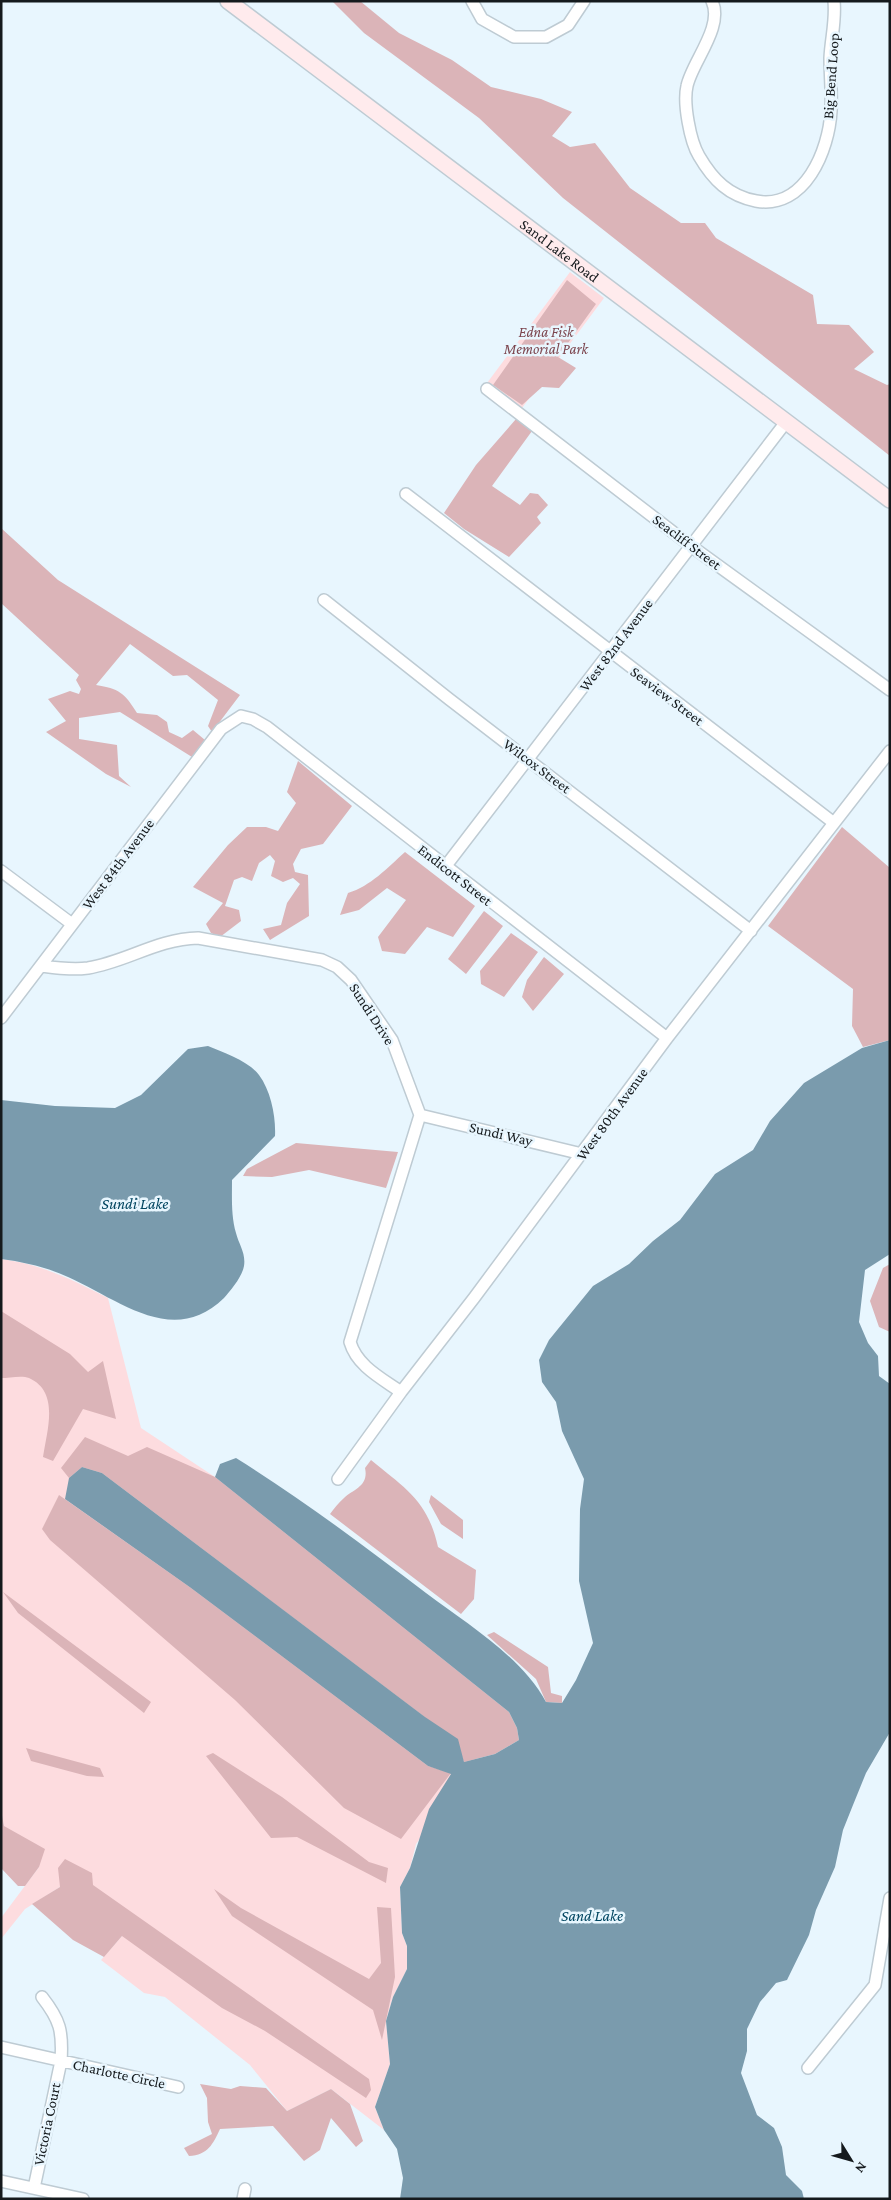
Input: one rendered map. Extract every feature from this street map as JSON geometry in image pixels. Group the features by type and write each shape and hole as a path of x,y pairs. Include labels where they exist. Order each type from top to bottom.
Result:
{"main road":[{"name":"Sand Lake Road","path":"228,1 890,500"}],"street":[{"path":"472,1 482,19 514,37 546,37 568,25 584,1"},
{"name":"Big Bend Loop","path":"712,1 713,25 686,87 688,122 698,155 722,187 740,198 761,202 787,198 806,183 820,160 831,112 830,56 835,18 834,1"},
{"name":"Seacliff Street","path":"487,390 691,546 890,690"},
{"name":"West 82nd Avenue","path":"445,867 786,422"},
{"name":"Seaview Street","path":"406,494 834,823"},
{"name":"Wilcox Street","path":"324,600 751,930"},
{"name":"Endicott Street","path":"241,716 253,719 266,727 667,1038"},
{"name":"West 84th Avenue","path":"1,1018 221,729 241,716"},
{"name":"West 80th Avenue","path":"338,1479 401,1392 474,1298 667,1038 834,823 885,767 890,751"},
{"path":"1,871 72,924"},
{"name":"Sundi Drive","path":"42,966 74,970 89,968 177,938 198,938 322,960 337,967 351,980 392,1040 420,1115"},
{"path":"401,1392 362,1364 354,1354 350,1342 420,1115"},
{"name":"Sundi Way","path":"420,1115 582,1154"},
{"path":"808,2068 875,1985 886,1931 890,1898"},
{"name":"Victoria Court","path":"34,2188 61,2061 61,2026 42,1997"},
{"name":"Charlotte Circle","path":"1,2047 178,2087"},
{"path":"1,2180 82,2199"}],"green space":[{"path":"332,1 360,1 399,33 452,60 491,87 541,99 572,112 552,136 570,147 595,143 630,188 681,223 705,223 716,238 813,295 817,324 849,325 874,352 854,369 887,385 890,384 890,456 563,198 479,118 364,33"},
{"name":"Edna Fisk Memorial Park","path":"570,272 604,298 522,408 487,383"},
{"name":"Edna Fisk Memorial Park","path":"567,280 596,304 558,357 576,368 559,388 542,387 522,405 493,385"},
{"path":"516,419 532,431 492,486 520,505 530,493 538,494 548,505 537,517 541,523 509,557 464,529 444,513 476,465"},
{"path":"1,528 58,580 240,695 212,732 208,726 218,700 187,675 173,676 130,644 96,685 116,690 128,700 137,713 157,715 167,722 169,732 182,738 193,730 205,740 192,757 120,712 79,718 79,739 117,745 119,776 131,787 106,774 46,732 66,721 48,699 70,691 79,694 81,689 76,680 79,675 1,603"},
{"path":"298,761 352,806 323,844 301,849 293,864 295,872 308,875 309,916 270,940 263,929 281,925 287,903 300,884 293,878 283,882 271,876 275,861 270,855 259,863 252,881 242,877 234,880 225,906 239,910 241,921 220,937 211,933 206,924 223,903 193,887 228,845 247,827 266,827 278,831 296,803 287,792"},
{"path":"842,827 890,868 890,1040 863,1047 852,1026 853,989 768,926"},
{"path":"405,852 475,906 453,937 427,927 405,954 382,951 378,937 406,900 387,888 359,910 340,915 348,893 371,881"},
{"path":"484,911 503,926 466,974 448,959"},
{"path":"511,933 538,952 504,997 481,984 480,971"},
{"path":"544,957 564,974 533,1011 522,997 527,980"},
{"path":"296,1143 398,1152 386,1188 309,1170 272,1177 243,1176 247,1169"},
{"path":"1,1259 16,1261 43,1269 108,1298 141,1428 215,1477 254,1506 509,1712 416,1844 410,1868 400,1887 402,1933 407,1946 407,1969 393,1997 386,2021 390,2064 375,2107 384,2130 331,2089 287,2111 250,2065 165,1997 144,1993 101,1960 122,1936 60,1887 25,1909 1,1939 1,1918 39,1867 4,1826 1,1810"},
{"path":"890,1264 890,1332 879,1327 870,1301 883,1268"},
{"path":"1,1311 70,1354 88,1372 103,1361 116,1419 83,1409 53,1461 43,1457 49,1424 48,1402 45,1392 39,1384 26,1377 1,1378"},
{"path":"85,1437 128,1456 147,1447 215,1477 509,1712 517,1728 519,1740 495,1754 464,1762 458,1746 422,1715 102,1473 82,1467 69,1478 61,1468"},
{"path":"371,1460 414,1497 428,1518 438,1547 476,1570 474,1599 461,1614 330,1514 342,1500 363,1483 366,1474 365,1468"},
{"path":"59,1495 191,1588 428,1766 451,1773 401,1839 344,1808 235,1700 50,1540 42,1529"},
{"path":"431,1495 463,1520 463,1539 441,1524 429,1502"},
{"path":"3,1592 151,1702 144,1713 18,1613"},
{"path":"494,1632 548,1667 551,1693 562,1696 562,1703 546,1702 536,1679 487,1635"},
{"path":"26,1748 100,1768 104,1777 87,1776 31,1761"},
{"path":"213,1753 282,1797 369,1862 388,1868 386,1883 297,1837 271,1838 206,1756"},
{"path":"1,1810 4,1826 45,1849 39,1867 25,1886 18,1886 1,1868"},
{"path":"65,1859 92,1873 93,1885 369,2079 371,2090 366,2098 265,2031 222,2008 122,1936 104,1957 73,1940 32,1904 60,1887 58,1868"},
{"path":"214,1889 241,1908 369,1979 381,1963 377,1907 391,1908 395,1977 382,2040 373,2010 232,1916"},
{"path":"200,2084 231,2089 240,2086 266,2088 287,2111 331,2089 350,2104 363,2141 356,2147 331,2118 320,2150 304,2161 273,2126 220,2129 209,2148 196,2155 189,2156 184,2148 212,2134 208,2122 207,2098"}],"water":[{"name":"Sand Lake","path":"890,1040 890,1254 865,1270 859,1322 868,1343 878,1356 879,1376 890,1384 890,1732 866,1773 843,1830 835,1867 816,1910 809,1935 787,1980 776,1983 760,2002 747,2029 747,2051 741,2073 757,2115 774,2128 782,2147 786,2175 802,2191 804,2199 400,2199 403,2178 397,2149 384,2130 375,2107 390,2064 386,2021 393,1997 407,1969 407,1946 402,1933 400,1887 410,1868 429,1809 451,1774 428,1766 191,1588 65,1499 69,1478 82,1467 102,1473 425,1717 458,1739 464,1762 495,1754 519,1740 517,1728 509,1712 215,1477 220,1464 236,1458 309,1506 508,1655 535,1685 546,1702 562,1703 576,1680 593,1643 579,1581 580,1509 584,1479 562,1431 556,1402 542,1382 539,1360 549,1340 593,1286 629,1264 653,1241 680,1220 715,1174 753,1150 770,1121 804,1083 862,1048"},
{"name":"Sundi Lake","path":"208,1046 236,1058 255,1070 267,1089 275,1121 275,1136 232,1180 233,1220 243,1253 244,1266 239,1279 224,1298 205,1312 185,1319 165,1319 146,1315 51,1270 27,1263 1,1259 1,1100 55,1106 115,1108 141,1095 188,1049"}]}
